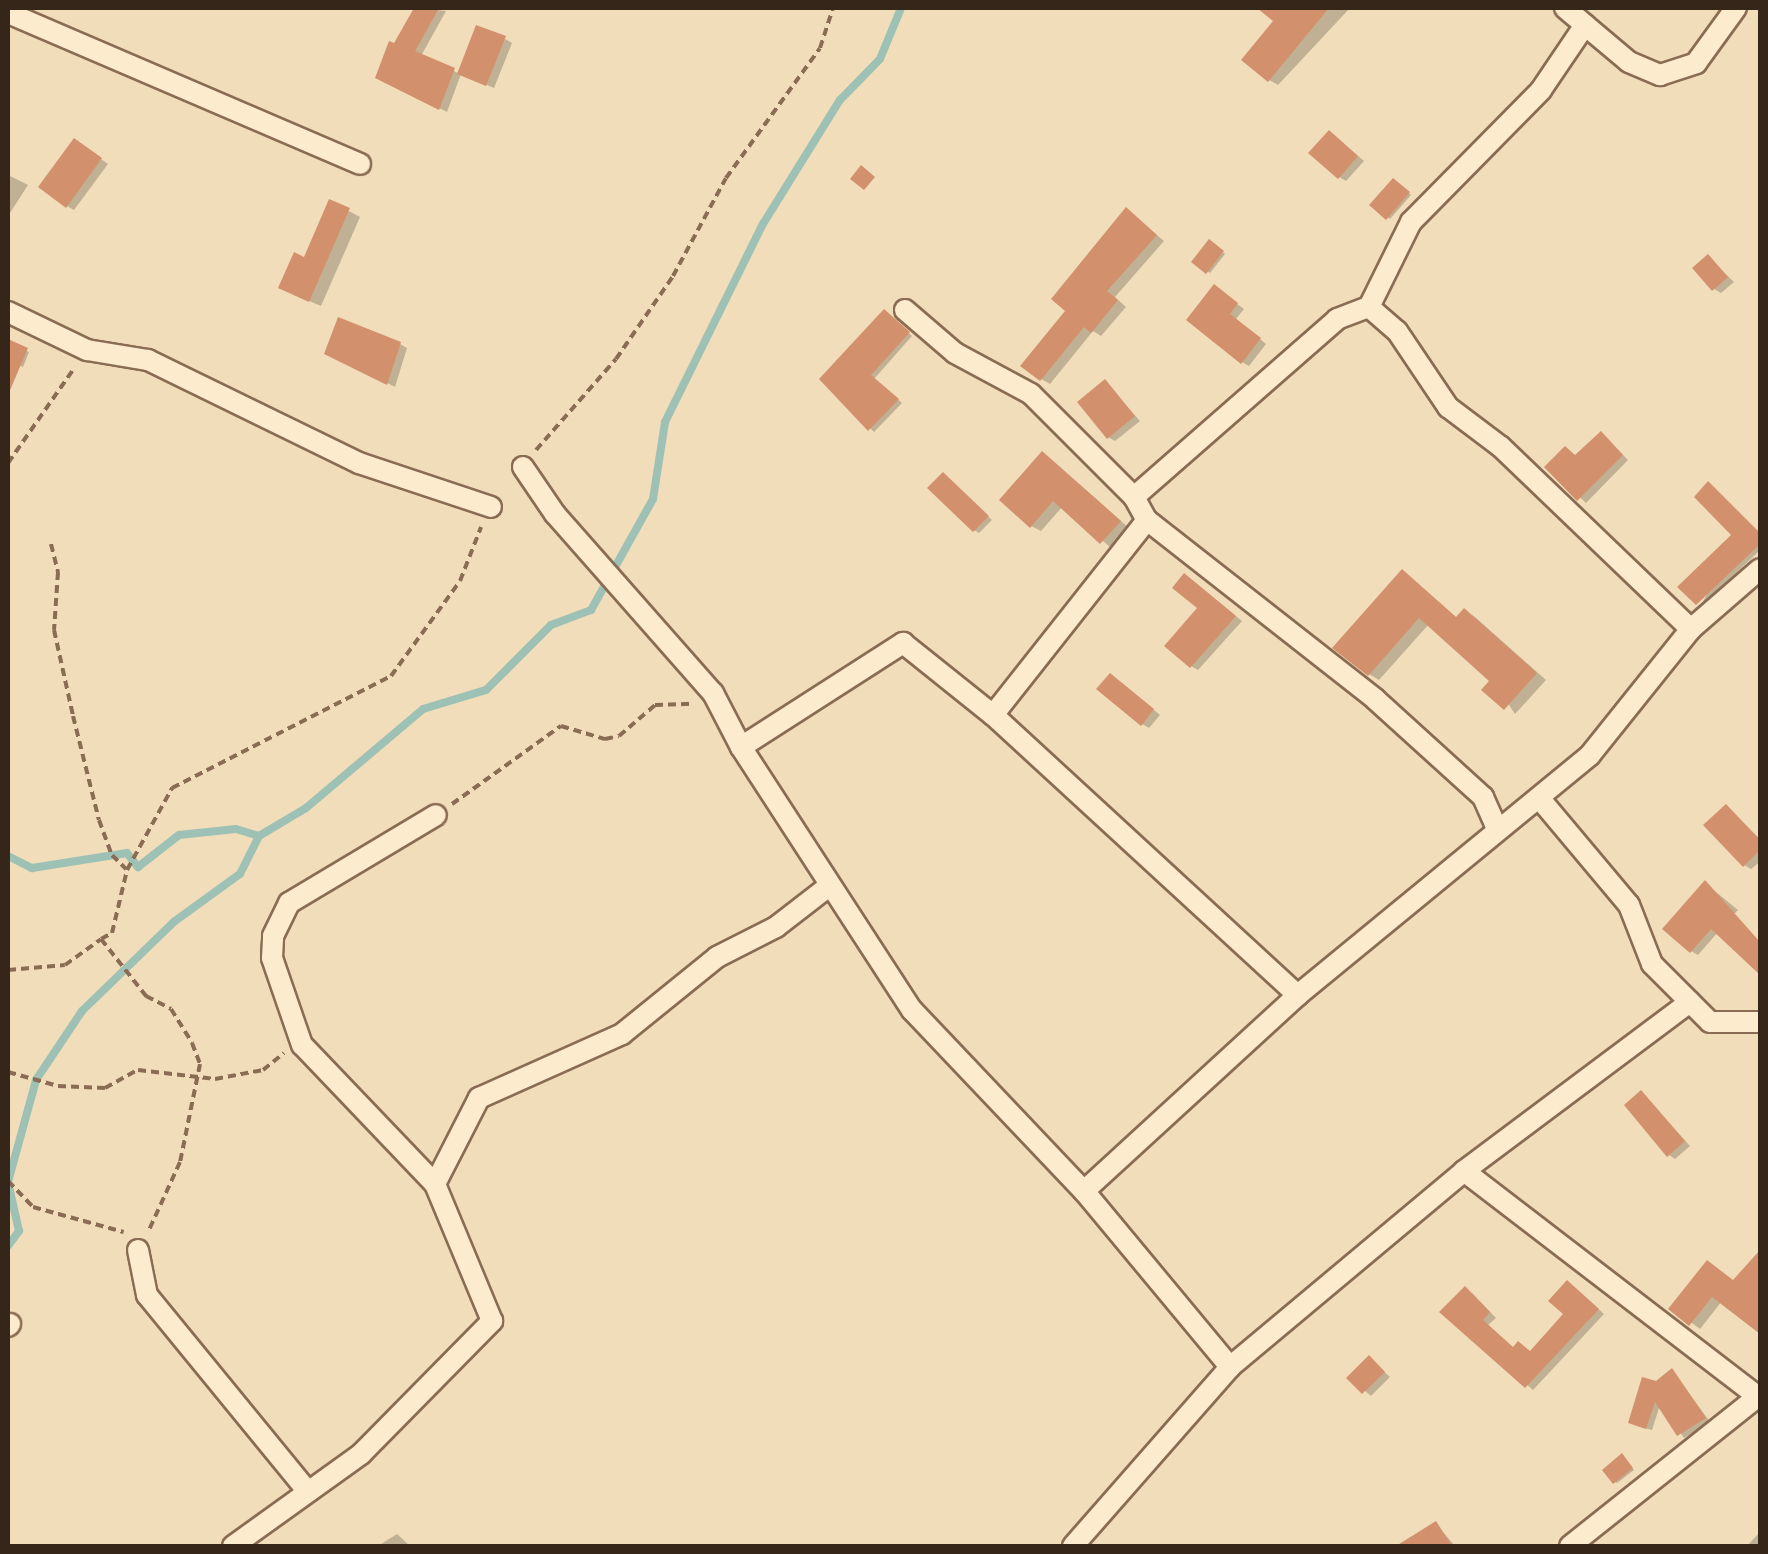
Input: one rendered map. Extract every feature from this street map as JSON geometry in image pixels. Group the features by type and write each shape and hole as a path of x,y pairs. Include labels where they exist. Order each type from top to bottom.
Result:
{"street":[{"path":"1565,8 1630,62 1660,75 1696,63 1736,8"},
{"path":"8,13 360,164"},
{"path":"1134,496 1337,319 1370,307 1412,222 1541,90 1584,25"},
{"path":"1370,307 1397,331 1448,407 1500,447 1691,628"},
{"path":"905,310 955,353 1031,394 1134,496 1147,520 1375,699 1484,797 1497,828"},
{"path":"8,312 87,350 148,360 359,463 491,508"},
{"path":"523,467 566,526 713,693 741,747 912,1010 1084,1191 1230,1367"},
{"path":"992,715 1147,520"},
{"path":"1084,1191 1298,995 1590,755 1691,628 1760,568"},
{"path":"741,747 902,644 992,715 1298,995"},
{"path":"1540,798 1629,905 1652,964 1710,1022 1760,1022"},
{"path":"233,1546 361,1454 492,1320 435,1184 302,1045 272,958 273,936 289,903 436,815"},
{"path":"435,1184 479,1098 622,1034 717,957 776,927 829,886"},
{"path":"1073,1546 1230,1367 1464,1171 1690,1002"},
{"path":"1464,1171 1760,1396 1570,1546"},
{"path":"138,1250 147,1295 306,1490"}],"path":[{"path":"8,464 87,350"},
{"path":"51,544 58,572 54,630 73,716 98,820 112,855 127,870"},
{"path":"436,815 560,726 578,735 620,736 655,706 690,706 713,693"},
{"path":"8,970 65,965 101,939 146,996 171,1009 200,1064 180,1162 138,1250 122,1230 79,1225 33,1208 8,1181"},
{"path":"8,1072 58,1086 105,1088 138,1070 198,1076 263,1070 302,1045"}],"building":[{"path":"414,8 439,8 415,51 455,68 439,110 375,78 389,41 394,43"},
{"path":"1257,8 1329,8 1268,82 1241,60 1273,21"},
{"path":"476,25 506,36 486,86 457,74"},
{"path":"1329,130 1358,156 1338,179 1308,153"},
{"path":"74,138 102,158 66,208 38,187"},
{"path":"861,165 875,177 864,190 850,179"},
{"path":"1393,178 1410,192 1386,220 1369,205"},
{"path":"329,199 350,208 309,302 278,288 294,252 304,257"},
{"path":"1126,207 1157,235 1107,291 1118,300 1091,333 1084,327 1040,381 1020,366 1065,311 1051,299"},
{"path":"1209,239 1224,251 1206,274 1191,262"},
{"path":"1708,254 1728,277 1712,291 1692,268"},
{"path":"1214,284 1238,303 1230,314 1261,338 1241,364 1186,320"},
{"path":"884,309 910,332 871,375 899,399 868,431 819,379"},
{"path":"338,317 401,342 387,385 324,354"},
{"path":"8,339 28,348 8,395"},
{"path":"1105,379 1135,416 1107,439 1077,402"},
{"path":"1601,431 1623,455 1577,501 1544,467 1565,446 1575,455"},
{"path":"1042,451 1121,521 1100,544 1053,501 1030,528 999,500"},
{"path":"943,472 989,516 973,532 927,488"},
{"path":"1708,481 1760,533 1760,544 1696,605 1677,587 1731,535 1694,497"},
{"path":"1402,569 1456,617 1464,608 1537,673 1504,710 1481,690 1489,681 1419,618 1368,676 1332,648"},
{"path":"1184,573 1236,616 1190,668 1164,646 1197,608 1172,588"},
{"path":"1110,673 1154,709 1141,726 1096,689"},
{"path":"1726,804 1760,840 1760,850 1743,867 1703,825"},
{"path":"1705,880 1760,942 1760,975 1711,929 1690,953 1662,929"},
{"path":"1641,1090 1685,1141 1667,1157 1624,1105"},
{"path":"1760,1250 1760,1334 1712,1297 1689,1326 1668,1309 1707,1260 1733,1280"},
{"path":"1567,1280 1599,1309 1525,1388 1439,1312 1465,1286 1490,1312 1483,1320 1513,1347 1518,1341 1530,1351 1563,1314 1548,1301"},
{"path":"1369,1355 1385,1372 1362,1394 1346,1378"},
{"path":"1672,1368 1706,1418 1677,1436 1655,1402 1646,1429 1628,1423 1642,1377 1656,1381"},
{"path":"1622,1453 1633,1468 1613,1484 1602,1470"},
{"path":"1436,1521 1452,1546 1396,1546"}],"waterway":[{"path":"8,1246 19,1231 8,1182 36,1080 82,1011 175,921 240,874 259,836 306,808 423,709 486,690 551,625 591,610 653,499 665,422 763,224 840,100 880,59 901,8"},
{"path":"8,856 32,868 127,853 138,867 179,835 236,829 259,836"}]}
